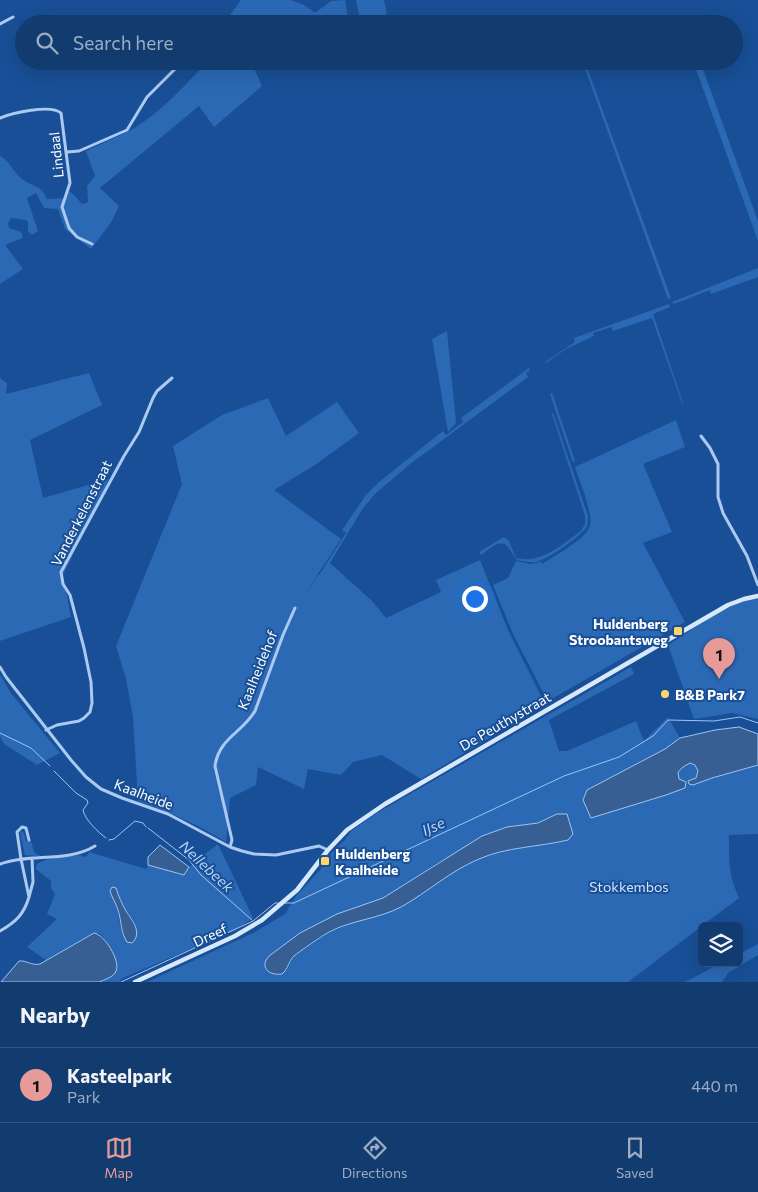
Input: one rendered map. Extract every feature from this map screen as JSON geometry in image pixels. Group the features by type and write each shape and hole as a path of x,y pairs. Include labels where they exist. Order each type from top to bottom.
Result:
{"main road":[{"name":"De Peuthystraat","path":"288,899 347,830 385,804 728,605 758,596"},
{"name":"Dreef","path":"135,982 253,926 288,899"}],"street":[{"path":"0,24 12,17"},
{"path":"67,152 79,151 127,130 147,97 174,70"},
{"name":"Lindaal","path":"0,118 22,112 58,110 62,115 70,183 62,207 69,228 78,237 92,244"},
{"name":"Vanderkelenstraat","path":"46,730 57,725 79,721 90,712 92,703 84,648 70,595 63,584 61,572 139,432 157,391 172,378"},
{"path":"701,436 718,464 718,497 723,513 747,556 758,585"},
{"name":"Kaalheidehof","path":"230,847 232,840 215,766 216,758 222,746 251,717 295,608"},
{"name":"Kaalheide","path":"0,667 46,730 86,777 101,789 168,814 230,847 254,854 266,855 292,852 319,846 328,850"},
{"path":"29,840 26,828 20,828 17,832 21,860 30,897"},
{"path":"0,864 32,858 74,854 95,846"},
{"path":"0,931 18,918 30,897 33,882 32,858"}],"green space":[{"path":"241,0 291,0 304,5 315,13 331,1 345,0 348,15 230,15"},
{"path":"356,0 384,0 387,14 359,15"},
{"path":"199,70 255,70 262,86 214,127 199,106 100,188 119,206 112,221 91,249 65,229 58,209 44,208 36,193 27,198 38,231 32,235 28,231 26,220 11,218 8,223 9,228 21,232 23,238 5,245 23,269 0,284 0,156 6,160 22,179 42,190 47,199 67,198 69,191 82,204 88,202 87,186 95,176 86,151 129,131 171,99"},
{"path":"586,70 588,70 671,298 668,299"},
{"path":"696,70 703,70 758,221 758,241"},
{"path":"758,268 758,277 711,294 710,290 674,304 672,302"},
{"path":"669,304 670,307 653,314 683,403 652,318 613,331 612,327 593,333 594,336 566,349 545,362 575,342 574,338"},
{"path":"447,331 456,423 448,432 432,339"},
{"path":"529,368 530,370 526,373 528,377 410,464 375,494 363,508 330,563 372,601 386,618 441,592 436,580 480,560 508,630 543,700 503,730 421,779 382,755 353,762 341,775 308,769 304,789 258,767 256,785 230,798 226,842 183,819 138,801 133,717 126,679 116,646 182,484 173,446 222,415 268,398 286,436 337,402 359,433 315,465 274,490 341,539 302,598 346,533 342,530 366,495 379,482 443,431 446,435 463,422 461,418"},
{"path":"89,373 102,405 30,440 43,498 109,479 63,575 71,617 0,641 0,378 7,383 6,394"},
{"path":"552,393 575,461 573,462 550,394"},
{"path":"553,413 588,516 586,528 563,548 536,562 517,560 507,546 501,543 481,555 479,552 504,537 509,541 516,558 525,559 543,556 581,531 585,524 585,516"},
{"path":"676,420 685,447 643,464 672,532 643,543 685,622 550,700 546,698 513,634 493,585 508,578 516,561 530,564 541,562 542,564 575,543 586,533 589,528 590,515 575,467"},
{"path":"758,599 758,719 732,713 694,719 668,645 723,610"},
{"name":"Stokkembos","path":"631,667 634,674 549,720 559,751 567,751 636,721 644,741 668,717 680,738 665,749 587,790 679,779 678,772 690,763 695,765 698,771 696,778 692,781 693,784 758,765 758,834 729,835 731,874 739,898 707,922 698,922 698,929 628,982 147,982 253,933 285,914 296,896 330,859 331,853 345,840 351,831 377,813","holes":["557,814 567,814 569,822 551,844 515,849 480,858 451,873 400,907 379,916 356,921 328,933 294,956 286,971 269,956 300,933 337,914 383,898 439,862 507,827 538,823"]},
{"path":"0,674 10,692 60,753 37,765 4,744 0,736"},
{"path":"21,831 24,833 26,841 31,841 34,852 40,856 25,855"},
{"path":"218,844 253,918 235,930 123,978 119,982 99,982 115,973 115,962 112,952 99,933 91,934 46,960 27,947 57,919 47,914 55,894 51,888 51,881 36,869 37,864 42,861 81,855 83,857 87,856 89,852 146,869 148,865 184,874 189,867","holes":["117,893 133,920 137,932 123,936 114,899"]},
{"path":"758,944 758,955 743,964 743,952"},
{"path":"713,967 738,967 728,973 722,982 685,982"}],"shaded area":[{"path":"739,727 758,734 758,765 693,785 689,784 688,781 696,778 698,771 695,765 690,763 678,772 679,779 686,782 685,788 591,818 583,800 587,790 665,749 680,738"},
{"path":"557,814 567,814 573,834 568,840 511,850 479,859 458,869 401,907 329,932 294,956 282,974 273,974 265,967 269,956 300,933 337,914 383,898 482,836 507,827 538,823"},
{"path":"160,845 189,867 184,875 148,865 148,857"},
{"path":"112,887 116,888 137,931 137,935 132,943 127,942 123,934 118,910 110,891"},
{"path":"94,933 107,943 116,961 116,971 109,978 99,982 1,982 19,961 40,964"}],"waterway":[{"name":"IJse","path":"285,903 294,903 564,776 619,757 653,736 668,720 714,721 740,717 758,723"},
{"name":"Nellebeek","path":"0,733 31,748 50,766"},
{"name":"Nellebeek","path":"54,771 76,793 87,800 88,803 83,810 84,814 92,826 106,838"},
{"name":"Nellebeek","path":"109,840 114,839 135,821 143,823 146,827"},
{"name":"Nellebeek","path":"148,828 189,860 201,875 252,920"},
{"name":"IJse","path":"121,982 253,921 275,903 278,903"}],"place":[{"name":"Huldenberg Stroobantsweg","path":"678,631"},
{"name":"Kasteelpark","path":"719,679"},
{"name":"B&B Park7","path":"665,694"},
{"name":"Huldenberg Kaalheide","path":"325,861"}]}
